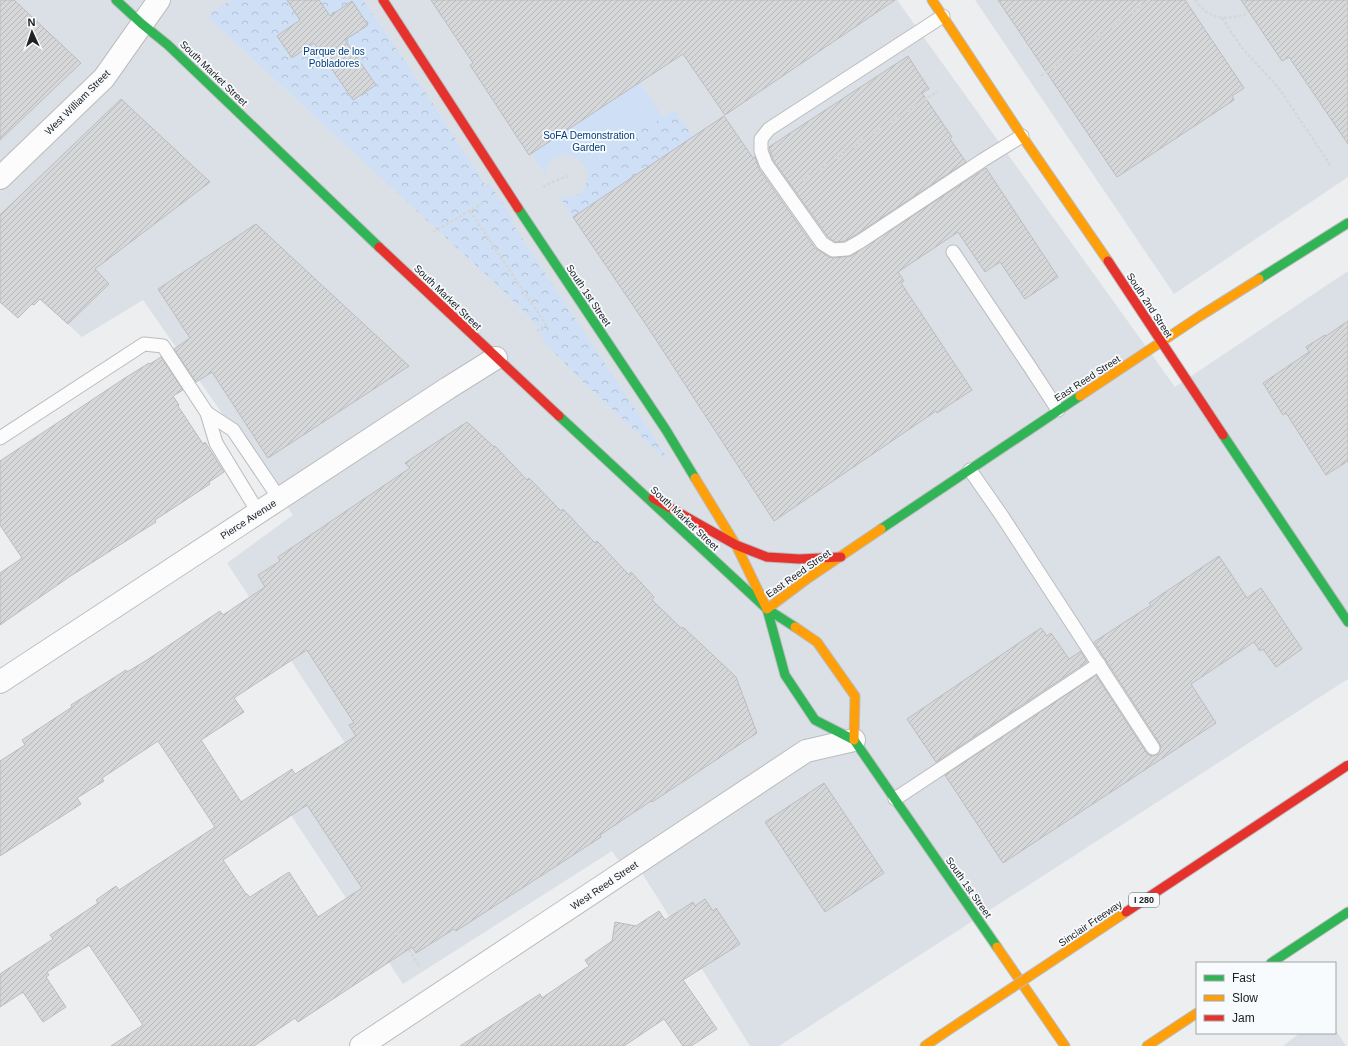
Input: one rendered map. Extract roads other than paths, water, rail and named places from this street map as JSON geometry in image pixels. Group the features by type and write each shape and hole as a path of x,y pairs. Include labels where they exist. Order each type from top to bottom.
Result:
{"main road":[{"name":"South Market Street","path":"116,0 168,45 496,358 767,609"},
{"name":"South 1st Street","path":"383,0 524,218 666,430 736,544 767,609 785,675 815,720 854,740 1065,1046"},
{"name":"South 2nd Street","path":"932,0 1022,136 1128,290 1161,343 1348,622"},
{"name":"East Reed Street","path":"767,609 808,579 1058,410 1200,316 1348,223"},
{"name":"East Reed Street","path":"637,489 736,544 767,557 799,559 842,556"},
{"path":"767,609 817,642 855,696 854,740"},
{"name":"Sinclair Freeway","path":"925,1046 1348,765"},
{"path":"1273,962 1348,912"},
{"path":"1147,1046 1196,1014"},
{"path":"1161,1046 1171,1030"}],"street":[{"name":"West William Street","path":"0,178 104,78 159,0"},
{"name":"Pierce Avenue","path":"0,682 258,512 496,358"},
{"name":"West Reed Street","path":"360,1046 806,750 854,740"}],"lane":[{"path":"944,16 770,129 762,139 761,151 766,164 822,243 833,250 847,249 1022,136"},
{"path":"953,252 1058,410"},
{"path":"0,438 144,344 163,346 207,413 216,443 258,512"},
{"path":"207,413 233,430 280,498"},
{"path":"970,470 1002,516 1153,748"},
{"path":"895,799 1099,664"}],"park label":[{"name":"Parque de los Pobladores","path":"334,56"},
{"name":"SoFA Demonstration Garden","path":"589,140"}]}
